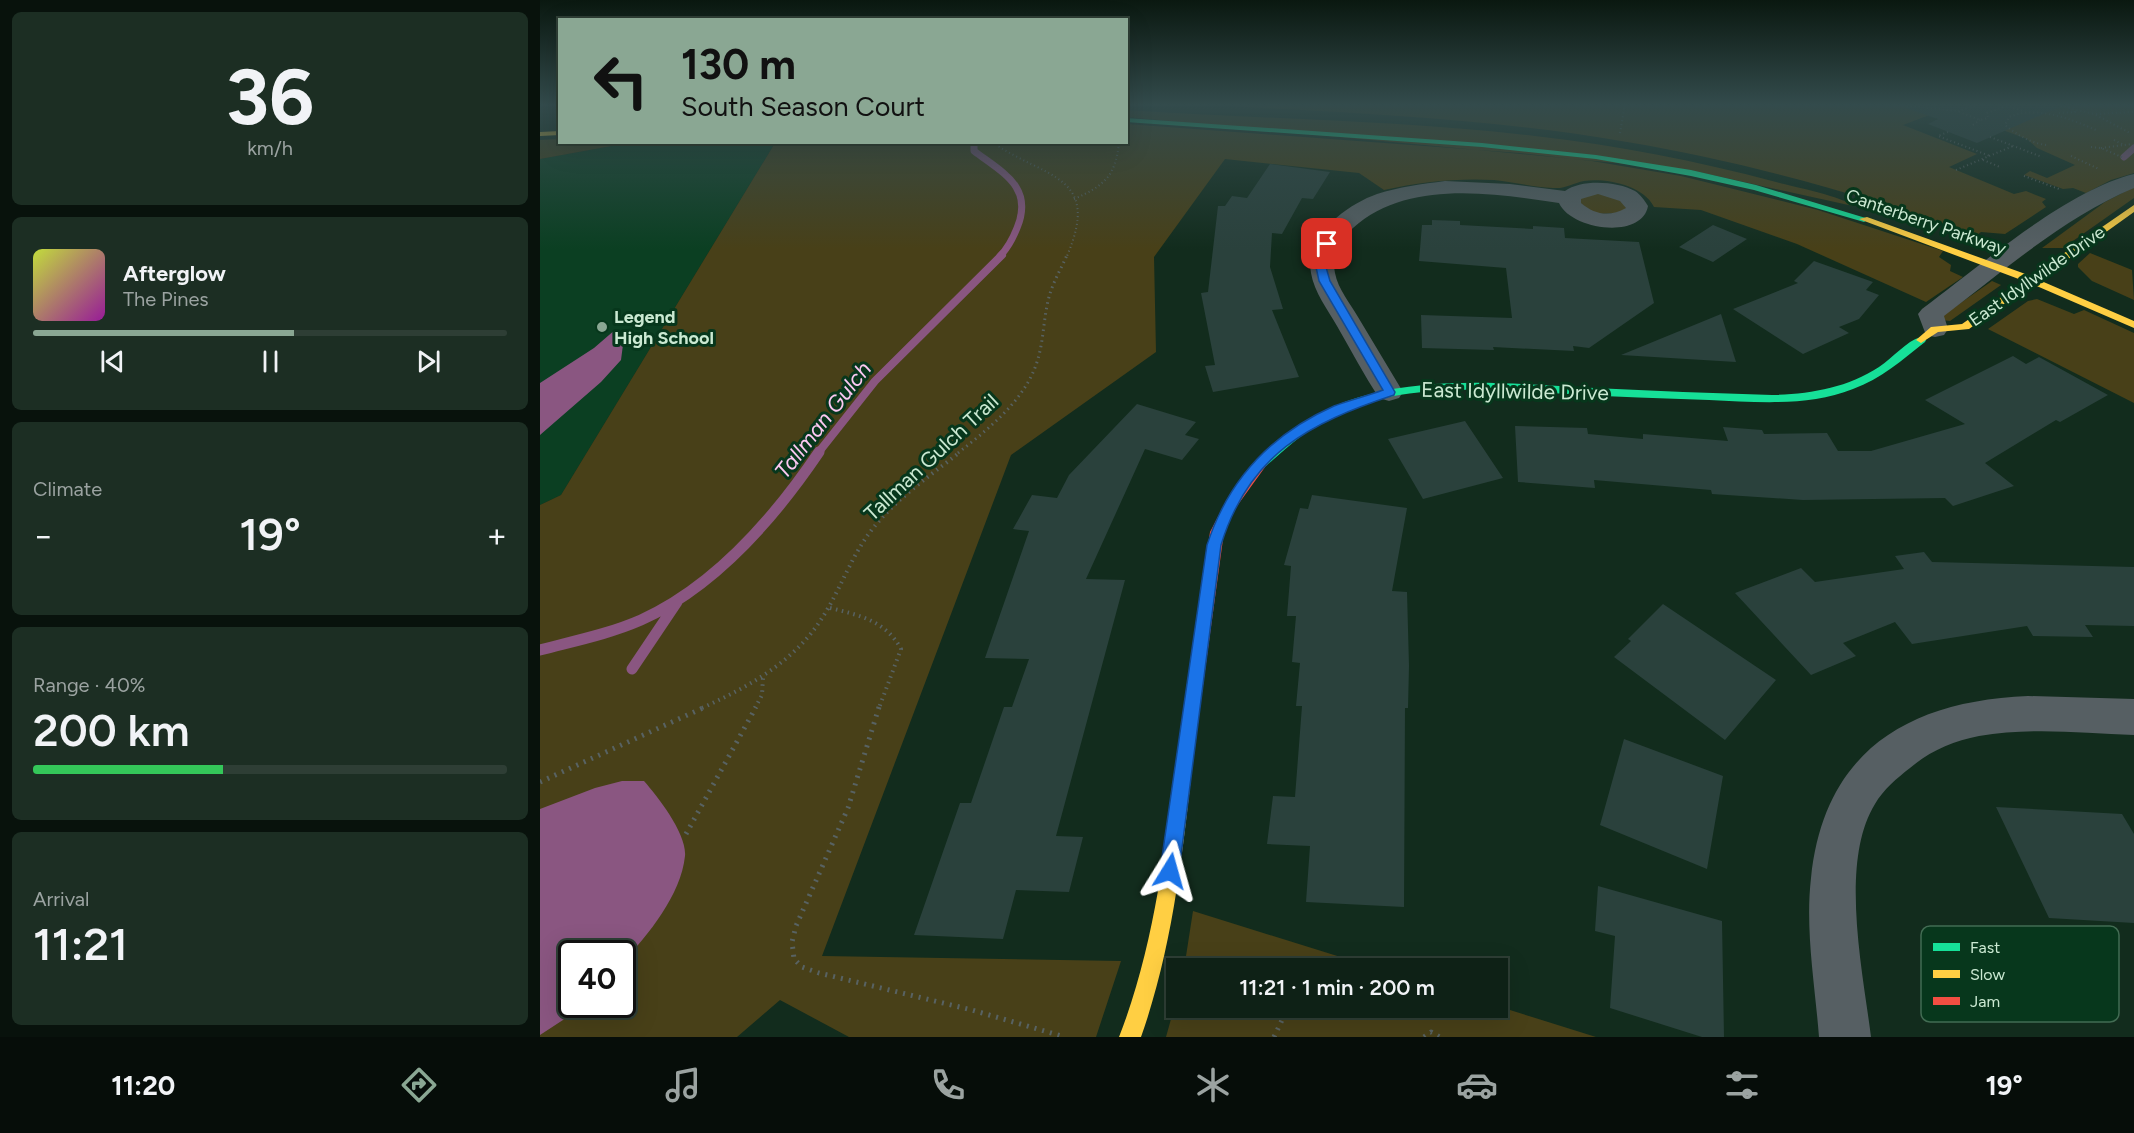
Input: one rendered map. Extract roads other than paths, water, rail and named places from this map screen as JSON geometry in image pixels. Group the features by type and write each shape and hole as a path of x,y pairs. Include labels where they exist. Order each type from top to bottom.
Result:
{"street":[{"name":"Canterberry Parkway","path":"1556,152 1625,161 1719,179 1813,202 1914,234 2001,256 2063,277"},
{"name":"East Idyllwilde Drive","path":"1935,329 1931,314 2001,256 2094,199 2133,171"},
{"path":"1389,392 1328,288 1322,273 1324,251 1336,231 1351,218 1379,203 1432,189 1495,188 1569,198"},
{"name":"East Idyllwilde Drive","path":"1131,1037 1141,1011 1160,941 1214,545 1222,518 1233,496 1256,466 1287,438 1338,409 1389,392 1429,387 1472,386 1772,399 1805,398 1861,383 1935,329 1965,327 2134,208"},
{"name":"Canterberry Parkway","path":"2001,256 2032,279 2134,325"},
{"path":"1845,1037 1834,927 1834,874 1843,827 1848,810 1859,789 1884,763 1916,739 1965,722 2018,715 2134,717"}],"waterway":[{"name":"Tallman Gulch","path":"976,152 1013,182 1022,202 1017,228 1010,243 1000,256"},
{"path":"2124,157 2129,152"},
{"name":"Tallman Gulch","path":"818,453 875,381 1002,255"},
{"name":"Tallman Gulch","path":"540,650 629,625 668,606 693,589 741,548 763,525 819,452"},
{"path":"632,669 677,602"}],"place":[{"name":"Legend High School","path":"602,327"}]}
